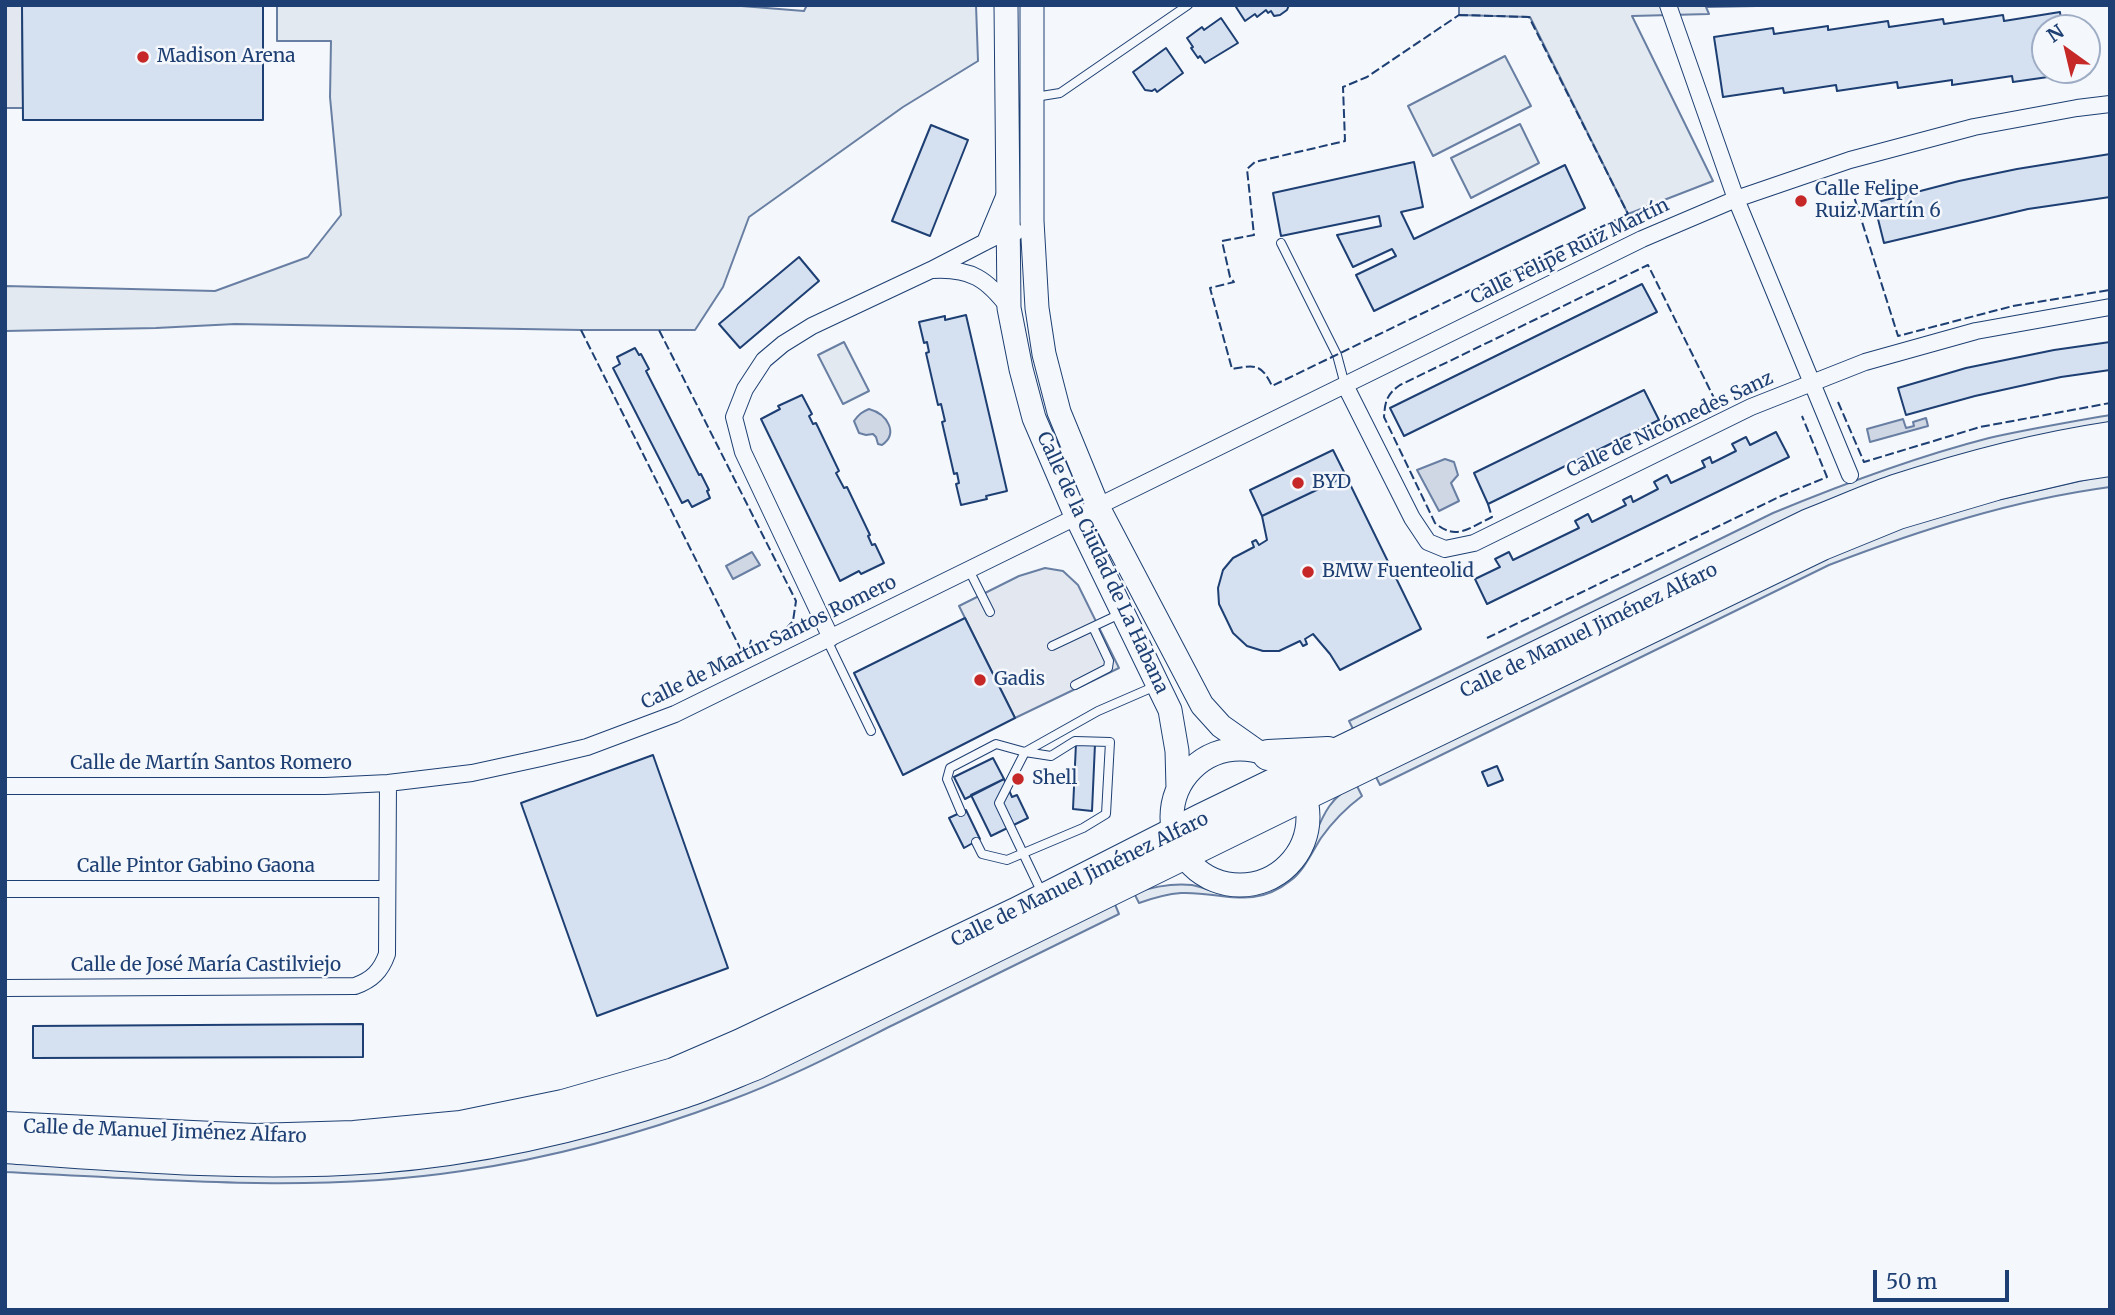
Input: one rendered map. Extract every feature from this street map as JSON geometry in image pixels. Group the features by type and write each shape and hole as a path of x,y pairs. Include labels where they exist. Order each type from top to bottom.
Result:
{"highway":[{"name":"Calle de Manuel Jiménez Alfaro","path":"1299,785 1342,751 1809,524 1894,491 1974,467 2062,444 2110,437"},
{"name":"Calle de Manuel Jiménez Alfaro","path":"5,1148 161,1159 275,1162 378,1157 475,1145 583,1124 685,1093 757,1064 1299,785 1822,545 1898,514 1996,485 2110,461"},
{"path":"1262,753 1342,751"},
{"name":"Calle de Manuel Jiménez Alfaro","path":"5,1127 255,1139 354,1136 461,1126 563,1105 674,1073 741,1044 1045,899 1178,845"}],"street":[{"name":"Calle de la Ciudad de La Habana","path":"1006,5 1009,308 1021,369 1034,418 1076,516 1170,710 1174,723 1178,788 1172,803 1178,845"},
{"name":"Calle de la Ciudad de La Habana","path":"1032,5 1033,235 1037,308 1044,354 1059,412 1098,507 1202,705 1221,726 1262,753 1299,785"},
{"path":"1668,5 1736,199 1850,475"},
{"name":"Calle Felipe Ruiz Martín","path":"1076,516 1642,239 1736,199 1850,160 1974,127 2110,104"},
{"path":"985,242 1007,188"},
{"path":"829,639 743,452 734,417 745,389 764,360 812,326 1007,231 1033,235"},
{"path":"931,270 951,269 973,274 997,293 1009,308"},
{"name":"Calle de Nicómedes Sanz","path":"1345,385 1412,518 1428,542 1445,550 1474,543 1751,407 1865,362 1976,331 2110,307"},
{"name":"Calle de Martín Santos Romero","path":"5,786 325,786 388,783 472,773 587,747 675,714 1076,516"},
{"path":"1178,788 1195,767 1211,756 1229,751 1262,753"},
{"name":"Calle de José María Castilviejo","path":"5,988 355,986 369,982 382,967 387,954 388,783"},
{"path":"1178,845 1192,867 1217,881 1230,884 1258,883 1270,878 1292,860 1306,836 1308,809 1299,785"},
{"name":"Calle Pintor Gabino Gaona","path":"5,889 387,889"}],"lane":[{"path":"1032,97 1060,93 1188,5"},
{"path":"1281,243 1337,355 1345,385"},
{"path":"969,570 990,612"},
{"path":"1052,646 1123,612"},
{"path":"1075,685 1108,668 1109,661 1093,627"},
{"path":"829,639 871,731"},
{"path":"1045,899 999,803 1025,752 1098,711 1159,685"},
{"path":"961,812 947,779 950,768 996,744 1051,756 1074,741 1110,742 1106,814 1083,828 1007,860 982,854 976,842"}],"shaded area":[{"path":"5,5 22,5 23,108 5,108"},
{"path":"277,5 729,5 804,11 807,5 976,5 978,61 903,107 749,217 723,287 695,330 235,324 5,331 5,286 215,291 308,257 341,215 330,97 331,41 277,41"},
{"path":"1459,5 1807,5 1706,7 1709,14 1632,16 1713,181 1628,214 1530,17 1459,15"},
{"path":"1505,56 1531,106 1433,156 1408,106"},
{"path":"1520,124 1539,163 1471,198 1451,158"},
{"path":"844,342 869,391 843,404 818,355"},
{"path":"869,409 881,415 889,424 890,435 882,445 878,444 873,434 859,433 854,421"},
{"path":"2110,415 2110,428 1355,733 1349,721 1799,502 1961,445"},
{"path":"1926,418 1928,426 1870,442 1867,429 1903,419 1906,428 1914,426 1913,422"},
{"path":"1445,459 1454,462 1458,475 1451,483 1459,501 1439,511 1417,470"},
{"path":"2110,474 2110,487 2002,508 1898,540 1829,565 1380,785 1374,773 1730,598 1922,517"},
{"path":"752,552 760,565 733,579 726,566"},
{"path":"1045,568 1063,571 1078,585 1119,668 1015,718 959,606 1019,576"},
{"path":"1356,784 1362,796 1330,826 1299,872 1276,890 1263,895 1237,898 1181,893 1139,903 1134,893 1163,886 1192,885 1223,894 1238,895 1274,886 1294,871 1303,859 1330,805"},
{"path":"1114,902 1119,914 791,1075 696,1113 563,1152 462,1171 348,1182 233,1183 5,1172 5,1160 375,1168"}],"building":[{"name":"Madison Arena","path":"22,5 263,5 263,120 23,120"},
{"path":"1289,5 1280,15 1274,16 1271,11 1268,13 1266,10 1245,21 1236,7"},
{"path":"2003,15 2004,21 2031,17 2031,79 2013,82 2012,76 1952,85 1952,80 1898,88 1897,82 1837,91 1836,85 1784,93 1783,88 1723,97 1714,37 1773,28 1774,34 1828,26 1828,30 1888,21 1889,27 1943,19 1944,24"},
{"path":"1221,18 1238,43 1205,63 1200,56 1198,58 1187,38"},
{"path":"1166,48 1183,73 1157,92 1155,89 1145,90 1133,72"},
{"path":"931,125 968,140 930,236 892,221"},
{"path":"2110,154 2110,197 2028,209 1884,243 1874,203 1959,181"},
{"path":"1414,162 1423,207 1401,212 1414,239 1565,165 1585,208 1374,311 1356,275 1396,256 1392,249 1353,267 1337,235 1381,226 1379,216 1281,236 1273,193"},
{"path":"799,257 819,281 740,348 719,324"},
{"path":"1642,284 1657,312 1404,436 1390,408"},
{"path":"966,315 1007,491 961,505 956,484 959,483 957,473 954,474 942,422 945,421 941,404 938,405 926,353 929,352 927,342 924,343 919,322 945,316 945,320"},
{"path":"2110,342 2110,370 2061,377 1906,415 1898,388 1966,368"},
{"path":"635,348 649,369 646,371 709,490 707,491 710,498 692,507 688,500 682,503 613,368 620,364 617,357"},
{"path":"1644,390 1659,420 1488,504 1474,473"},
{"path":"802,395 812,414 809,416 813,424 816,423 839,471 836,473 844,488 847,487 870,535 868,536 872,545 875,544 884,563 840,581 761,419 780,409 778,406"},
{"path":"1776,432 1789,457 1487,604 1475,579 1500,567 1495,559 1509,552 1513,560 1579,528 1575,521 1588,514 1592,522 1626,505 1623,500 1631,496 1633,502 1658,489 1654,482 1667,475 1671,483 1705,467 1702,461 1710,457 1712,463 1736,451 1732,444 1746,437 1750,445"},
{"name":"BYD","path":"1333,450 1346,476 1262,516 1250,490"},
{"name":"BMW Fuenteolid","path":"1346,476 1421,629 1340,670 1313,634 1305,639 1307,644 1303,646 1300,641 1279,651 1263,651 1247,646 1233,633 1219,604 1218,588 1223,570 1233,558 1254,547 1252,542 1256,540 1259,545 1267,540 1262,516"},
{"path":"965,618 1015,718 903,775 854,673"},
{"path":"1076,743 1095,744 1092,811 1073,809"},
{"path":"653,755 728,968 597,1016 521,803"},
{"path":"993,758 1004,779 965,799 954,777"},
{"path":"1497,766 1503,780 1488,786 1482,772"},
{"path":"1004,779 1012,797 1017,795 1028,818 991,836 971,795"},
{"path":"966,810 980,839 964,848 949,818"},
{"path":"363,1024 363,1057 33,1058 33,1026"}],"fence":[{"path":"1459,15 1529,17 1628,214 1272,386 1261,369 1232,369 1210,288 1234,282 1230,277 1222,241 1254,235 1247,169 1255,162 1345,141 1343,87 1367,77 1459,15"},
{"path":"1851,187 1898,336 2013,306 2110,290"},
{"path":"1488,504 1492,517 1463,531 1450,531 1435,523 1384,417 1389,395 1400,385 1648,265 1717,404 1664,431"},
{"path":"581,330 743,654 782,633 793,621 796,601 659,330"},
{"path":"1838,402 1864,462 1980,427 2110,403"},
{"path":"1487,638 1781,496 1827,477 1802,416"}],"place":[{"name":"Madison Arena","path":"143,57"},
{"name":"Calle Felipe Ruiz Martín 6","path":"1801,201"},
{"name":"BYD","path":"1298,483"},
{"name":"BMW Fuenteolid","path":"1308,572"},
{"name":"Gadis","path":"980,680"},
{"name":"Shell","path":"1018,779"}]}
